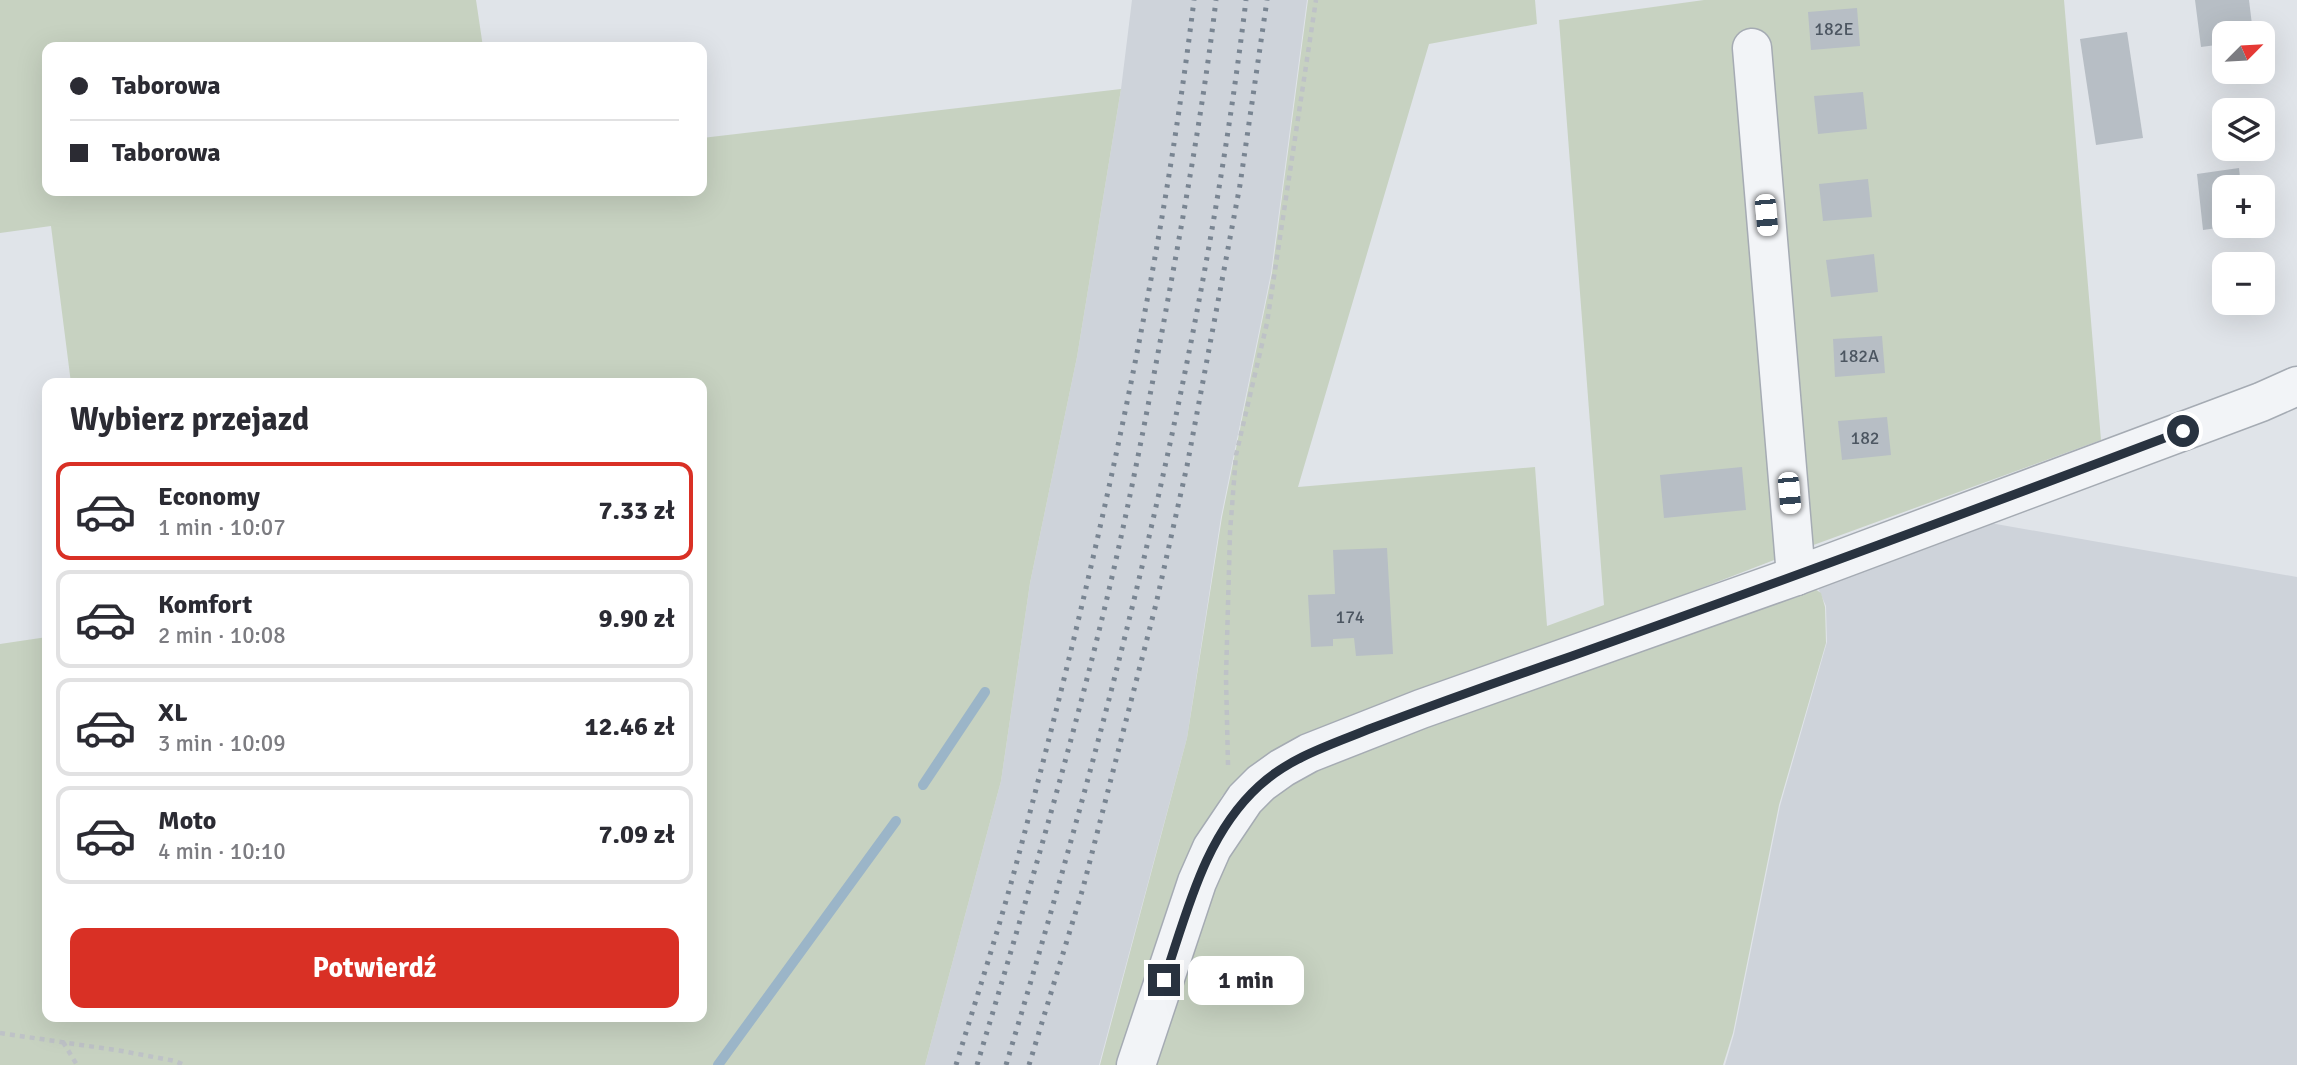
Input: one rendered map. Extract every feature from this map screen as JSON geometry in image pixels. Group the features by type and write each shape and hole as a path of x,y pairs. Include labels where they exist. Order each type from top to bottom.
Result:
{"street":[{"path":"1752,48 1796,576"},
{"path":"1136,1065 1197,882 1212,848 1228,821 1261,783 1309,753 1434,704 1796,576 2261,402 2297,386"}],"path":[{"path":"1228,821 1226,677 1230,532 1236,455 1267,323 1316,0"},
{"path":"0,1033 163,1059 184,1065"},
{"path":"63,1042 77,1065"},
{"path":"163,1059 172,1065"}],"shaded area":[{"path":"1132,0 1307,0 1271,273 1221,517 1187,738 1099,1065 925,1065 1001,781 1030,583 1077,357 1121,89"},
{"path":"1962,518 2297,577 2297,1065 1725,1065 1734,1034 1780,806 1827,642 1826,606 1810,570"}],"green space":[{"path":"0,0 476,0 482,42 42,42 42,196 707,196 707,137 1121,89 1077,357 1030,583 1001,781 925,1065 0,1065 0,644 42,638 42,1022 707,1022 707,378 70,378 51,226 0,233"},
{"path":"1308,0 1535,0 1537,24 1429,44 1298,487 1535,467 1547,626 1604,605 1559,20 1704,0 2064,0 2101,440 1808,547 1272,753 1240,776 1222,796 1200,835 1122,1065 1100,1065 1187,738 1222,517 1272,273"},
{"path":"1815,589 1821,593 1825,607 1826,643 1779,805 1733,1033 1723,1065 1147,1065 1236,831 1285,785 1337,759"}],"building":[{"path":"2195,0 2249,0 2252,21 2212,21 2212,46 2201,47"},
{"path":"1857,8 1860,46 1811,50 1808,12"},
{"path":"2127,32 2143,138 2096,145 2080,39"},
{"path":"1863,92 1867,129 1818,134 1814,96"},
{"path":"2239,168 2240,175 2212,175 2212,229 2203,230 2197,174"},
{"path":"1868,179 1872,217 1823,221 1819,184"},
{"path":"1874,254 1878,292 1831,297 1826,260"},
{"path":"1882,336 1885,373 1835,377 1833,339"},
{"path":"1887,417 1891,455 1842,460 1838,421"},
{"path":"1742,467 1746,510 1664,518 1660,475"},
{"path":"1387,548 1393,654 1356,656 1354,638 1333,639 1333,646 1311,647 1308,595 1335,594 1333,550"}],"waterway":[{"path":"923,785 985,692"},
{"path":"718,1065 896,821"}],"railway":[{"path":"956,1065 1016,865 1096,544 1162,219 1194,0"},
{"path":"977,1065 1062,772 1118,551 1183,219 1216,0"},
{"path":"1006,1065 1082,802 1149,537 1205,270 1246,0"},
{"path":"1029,1065 1083,888 1156,604 1187,466 1240,185 1267,0"}],"route":[{"path":"1164,980 1197,882 1228,821 1261,783 1309,753 1421,709 1796,576 2183,431"}]}
